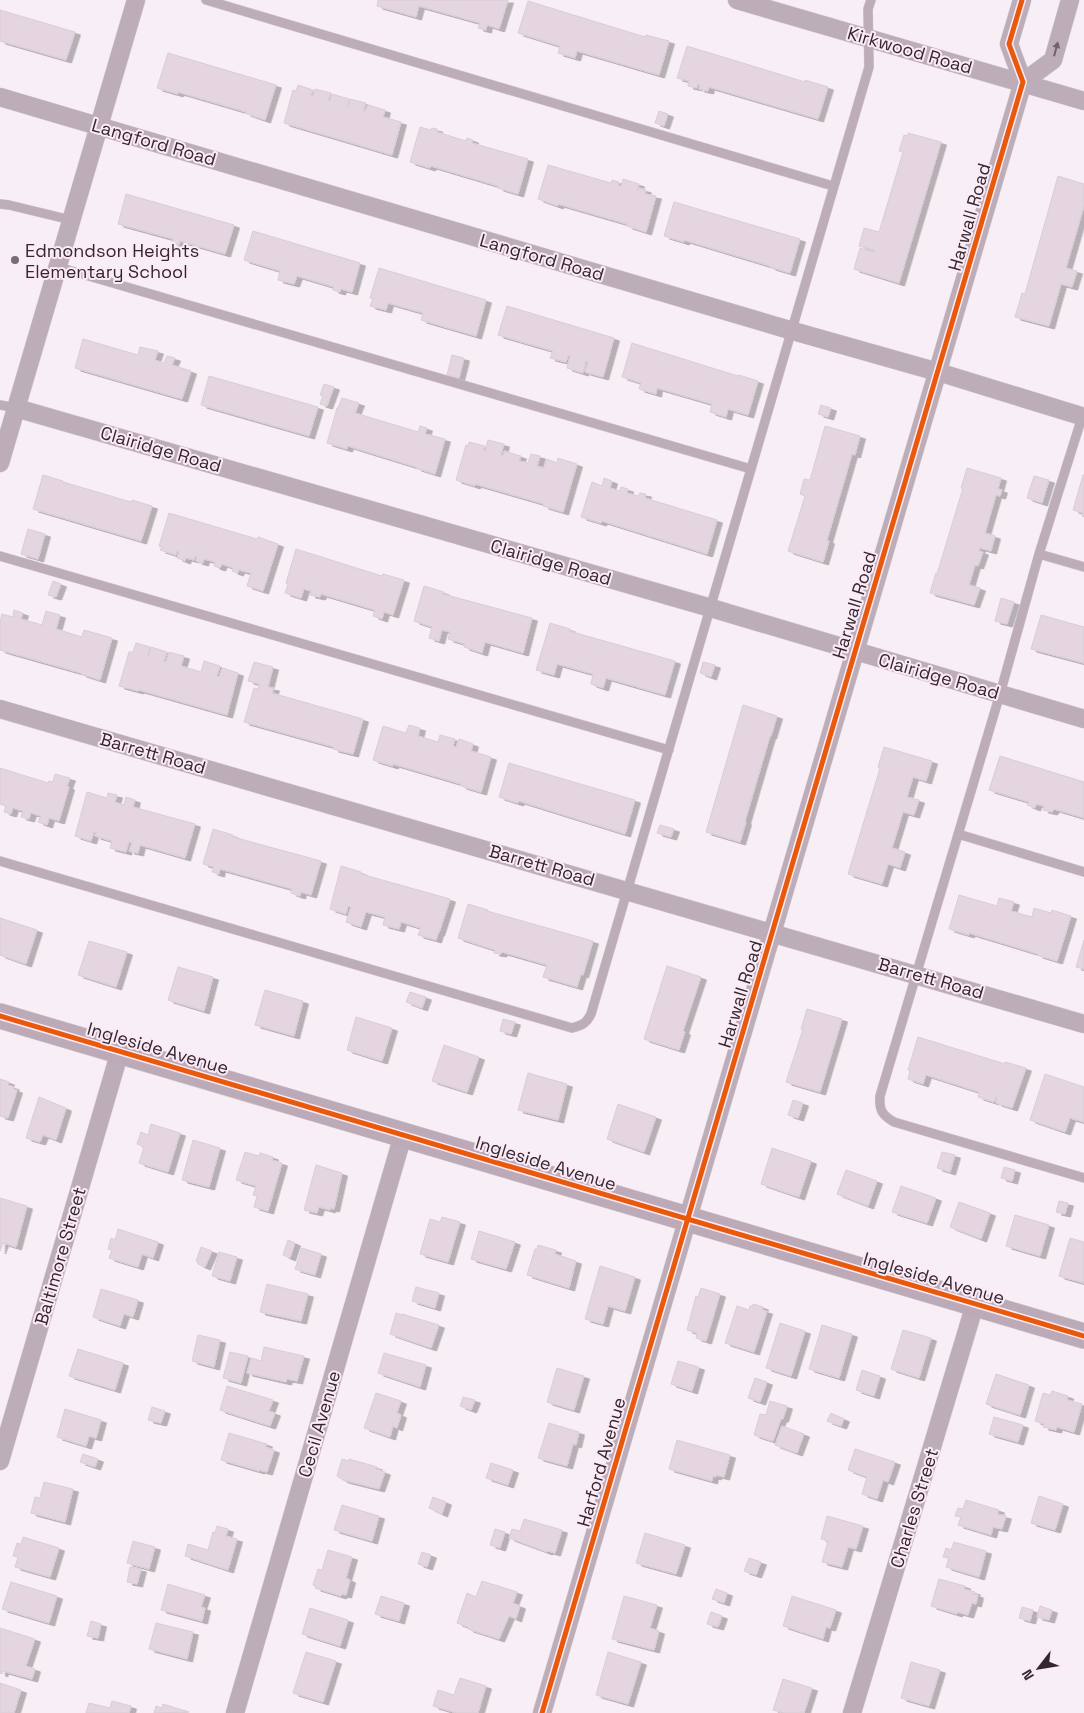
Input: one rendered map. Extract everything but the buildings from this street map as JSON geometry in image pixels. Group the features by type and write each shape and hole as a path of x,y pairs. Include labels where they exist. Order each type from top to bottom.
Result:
{"main road":[{"name":"Ingleside Avenue","path":"0,1016 1084,1336"}],"street":[{"path":"0,463 8,406 58,267 136,0"},
{"name":"Kirkwood Road","path":"737,0 1084,100"},
{"path":"1022,0 1009,44 1023,82 1054,60 1070,0"},
{"name":"Harwall Road","path":"687,1219 1023,82"},
{"name":"Langford Road","path":"0,97 1083,415"},
{"name":"Clairidge Road","path":"8,406 711,608 1084,719"},
{"name":"Barrett Road","path":"0,709 773,932 1084,1024"},
{"name":"Baltimore Street","path":"0,1461 120,1051"},
{"name":"Cecil Avenue","path":"235,1713 403,1134"},
{"name":"Harford Avenue","path":"542,1713 687,1219"},
{"name":"Charles Street","path":"852,1713 975,1304"}],"lane":[{"path":"206,0 833,186"},
{"path":"0,861 572,1028 587,1022 628,890 869,67 868,9 871,0"},
{"path":"0,204 71,220"},
{"path":"58,267 751,469"},
{"path":"1083,415 1039,554 1000,694 880,1096 879,1107 884,1117 894,1122 1084,1178"},
{"path":"1039,554 1084,567"},
{"path":"0,556 668,750"},
{"path":"958,834 1084,872"}],"cycle path":[{"path":"542,1713 1023,82 1009,44 1022,0"},
{"path":"0,1016 1084,1336"}],"place":[{"name":"Edmondson Heights Elementary School","path":"15,260"}]}
